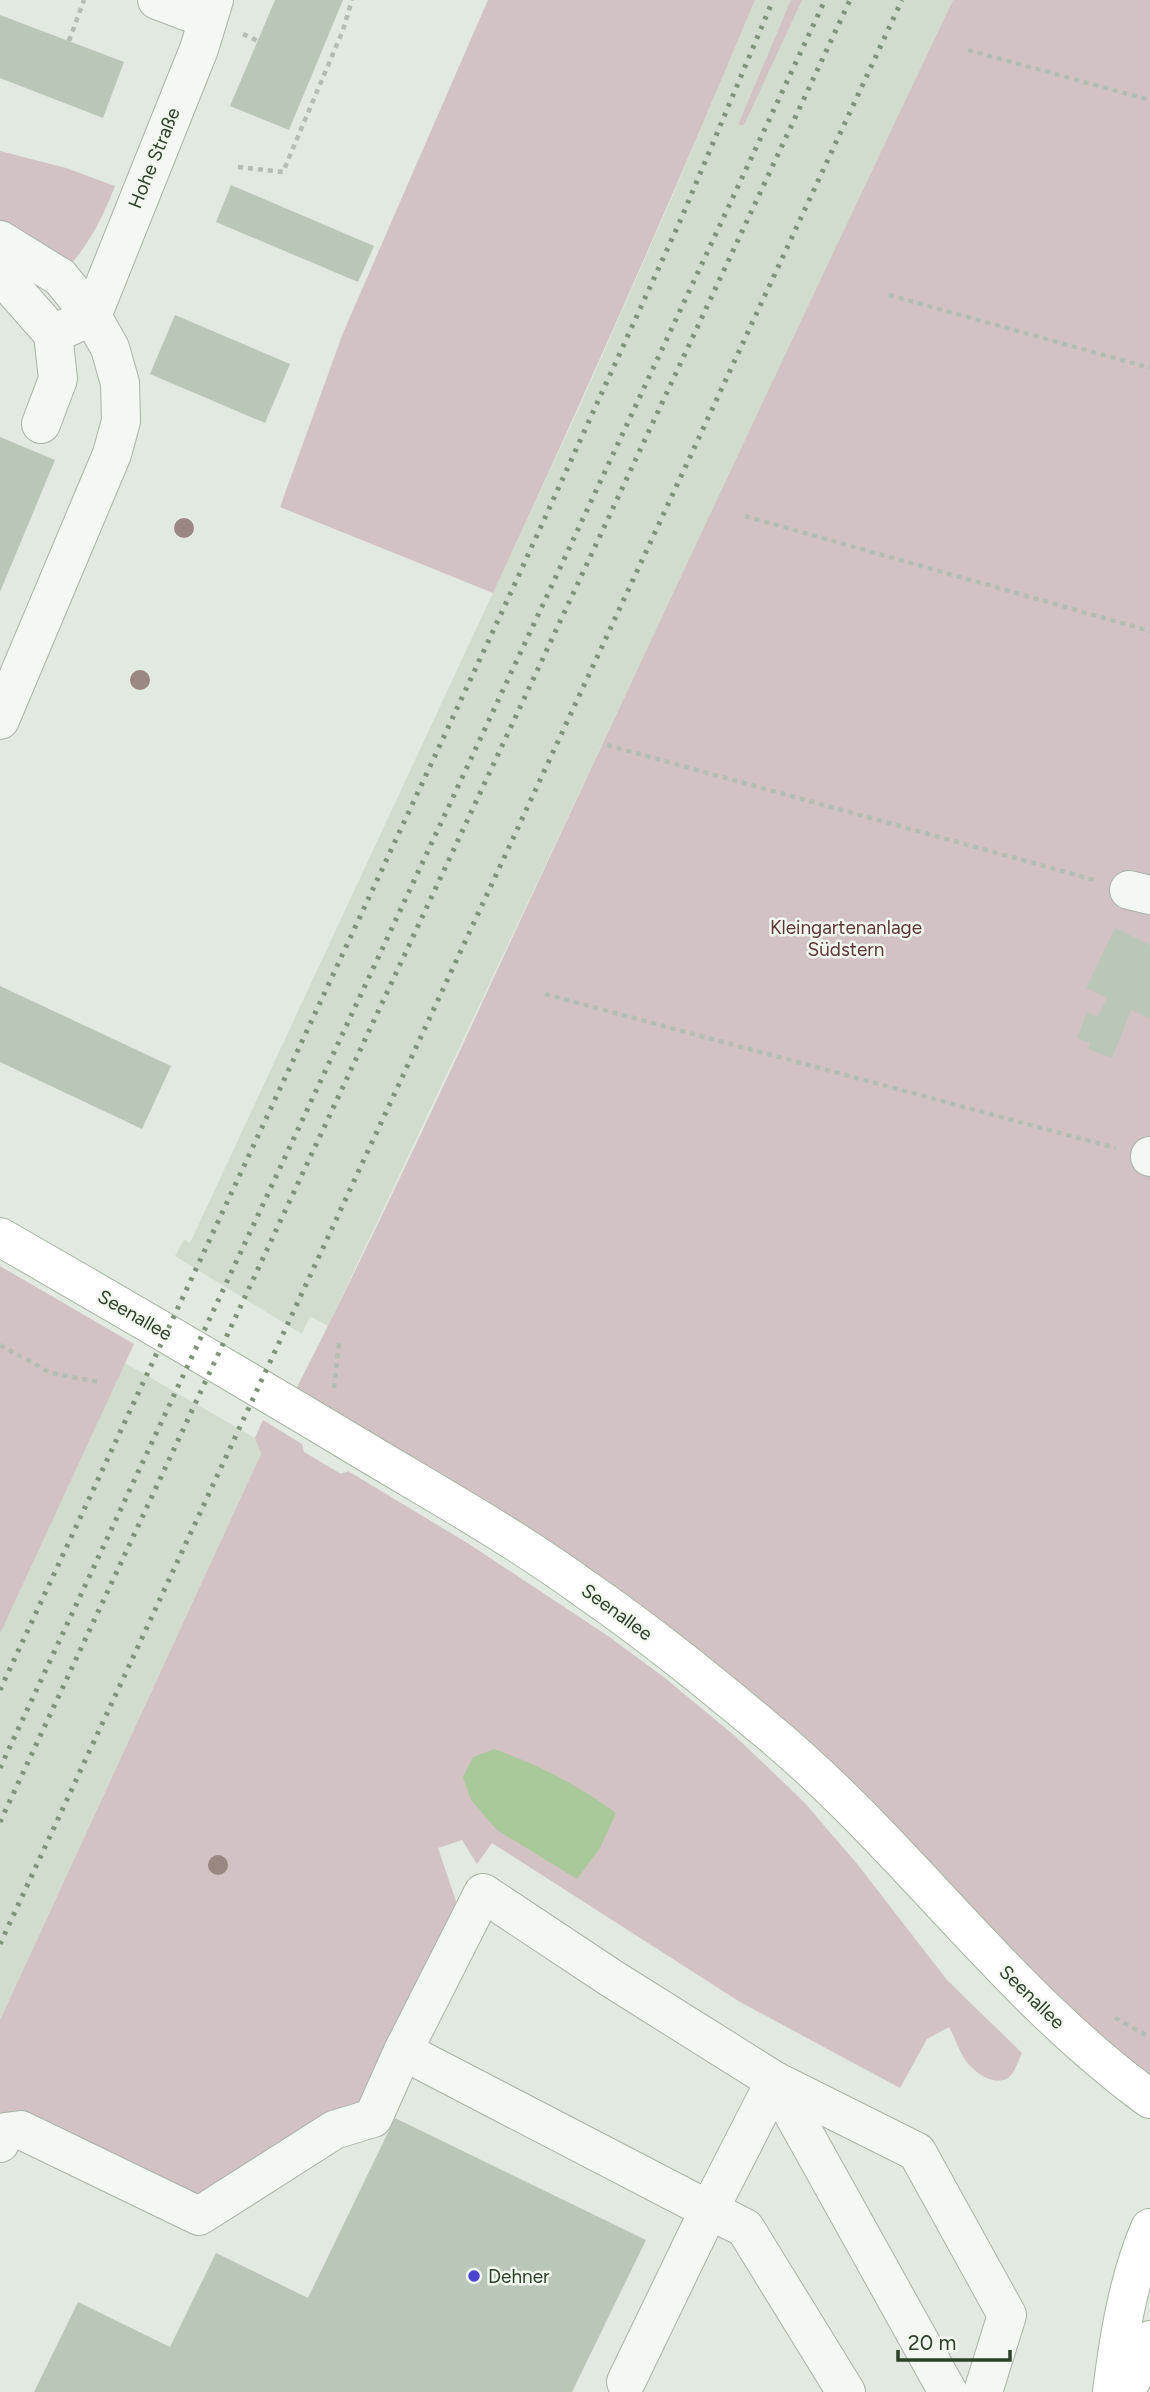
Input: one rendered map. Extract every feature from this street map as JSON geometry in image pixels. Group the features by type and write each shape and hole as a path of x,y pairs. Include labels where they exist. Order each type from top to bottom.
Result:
{"main road":[{"name":"Seenallee","path":"0,1237 455,1505 583,1587 676,1656 773,1736 849,1805 1020,1987 1073,2037 1150,2099"},
{"path":"1112,2392 1119,2337 1143,2243 1150,2228"},
{"path":"1126,2392 1150,2340"}],"street":[{"path":"157,0 211,10"},
{"name":"Hohe Straße","path":"92,316 199,49 211,10"},
{"path":"0,240 60,278 92,316 110,348 120,383 121,421 112,454 0,720"},
{"path":"0,281 9,284 53,334 58,379 41,424"},
{"path":"53,334 92,316"},
{"path":"0,2143 5,2132 21,2130 200,2216 334,2130 373,2118 483,1893 611,1978 775,2081 917,2152 1007,2315 983,2392"},
{"path":"403,2052 745,2228 846,2392"},
{"path":"626,2382 775,2081"},
{"path":"775,2081 948,2392"}],"path":[{"path":"69,41 84,0"},
{"path":"238,167 282,173 343,30 352,0"},
{"path":"968,50 1150,100"},
{"path":"889,295 1150,368"},
{"path":"745,516 1150,631"},
{"path":"607,745 1126,889"},
{"path":"545,994 1150,1157"},
{"path":"334,1392 339,1343"},
{"path":"0,1345 51,1373 98,1382"}],"shaded area":[{"path":"755,0 953,0 328,1326 310,1316 302,1334 175,1256 184,1240 190,1243 581,404"},
{"path":"125,1363 255,1438 261,1454 0,2020 0,1634"},
{"path":"494,1749 558,1776 616,1813 600,1848 577,1879 497,1830 471,1800 463,1777 473,1757"}],"green space":[{"path":"488,0 755,0 627,298 493,593 280,507 343,333"},
{"path":"791,0 802,0 744,125 738,125"},
{"name":"Kleingartenanlage Südstern","path":"953,0 1150,0 1150,2099 773,1736 288,1405 424,1128"},
{"path":"0,151 66,168 115,186 92,234 60,277 0,240"},
{"path":"0,1266 134,1344 0,1634"},
{"path":"263,1420 302,1444 304,1452 341,1474 348,1471 469,1544 608,1636 665,1678 736,1737 804,1802 858,1865 947,1980 1022,2053 1010,2076 1002,2080 990,2079 972,2068 949,2027 927,2039 900,2088 740,2002 492,1843 477,1864 462,1840 438,1848 465,1928 373,2118 199,2216 0,2143 0,2020 261,1454 255,1438"}],"building":[{"path":"275,0 343,0 289,130 230,106"},
{"path":"0,15 124,62 103,118 0,78"},
{"path":"231,185 374,246 358,282 216,222"},
{"path":"175,315 290,364 265,423 150,374"},
{"path":"0,437 55,460 0,592"},
{"path":"1115,928 1150,945 1150,1019 1131,1010 1112,1058 1088,1049 1090,1043 1077,1038 1087,1012 1098,1017 1107,998 1086,988"},
{"path":"0,986 171,1066 142,1129 0,1062"},
{"name":"Dehner","path":"395,2118 646,2240 572,2392 34,2392 78,2302 170,2347 216,2253 308,2298"}],"railway":[{"path":"0,1690 507,601 681,219 773,0"},
{"path":"0,1768 825,0"},
{"path":"0,1822 850,0"},
{"path":"0,1944 902,0"}],"place":[{"name":"Dehner","path":"474,2276"}]}
